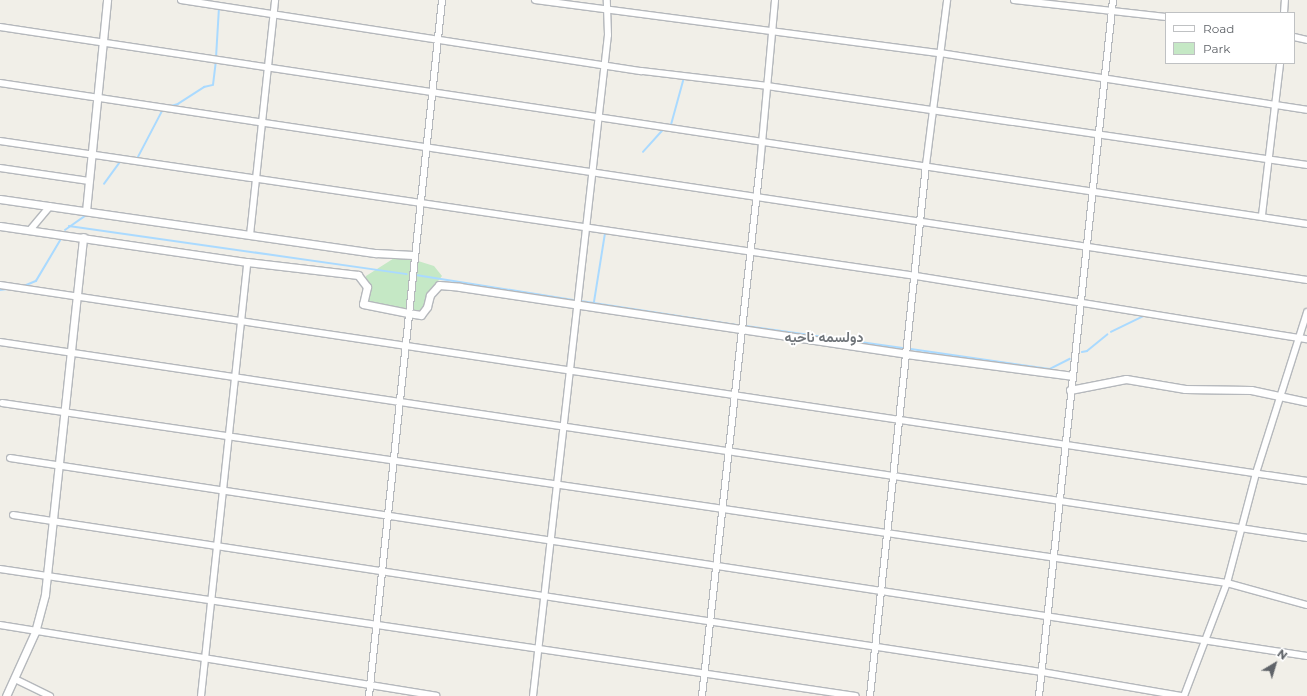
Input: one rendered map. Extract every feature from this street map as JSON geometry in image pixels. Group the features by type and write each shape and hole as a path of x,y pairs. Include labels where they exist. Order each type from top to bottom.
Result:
{"street":[{"path":"86,211 107,0"},
{"path":"181,0 604,65 767,86 1268,161 1307,165"},
{"path":"250,235 274,0"},
{"path":"369,696 380,571 405,346 413,255 442,0"},
{"path":"535,0 606,11 940,53 1105,80 1307,110"},
{"path":"533,696 591,171 608,35 606,11 607,0"},
{"path":"702,696 762,140 775,0"},
{"path":"870,696 892,476 916,276 926,165 947,0"},
{"path":"1014,0 1165,17"},
{"path":"1039,696 1066,445 1070,390 1082,302 1113,0"},
{"path":"1284,12 1285,0"},
{"path":"0,27 1262,215 1307,224"},
{"path":"1295,37 1307,40"},
{"path":"1262,215 1268,161 1277,106 1280,64"},
{"path":"0,83 1307,280"},
{"path":"0,141 750,253 916,276 1307,339"},
{"path":"0,168 89,181"},
{"path":"0,199 376,253 413,255"},
{"path":"30,230 50,206"},
{"path":"0,226 247,262 358,275 367,287 363,304 421,315 430,295 439,286 577,304 906,354 1072,376"},
{"path":"6,696 35,632 46,594 63,412 83,237"},
{"path":"201,696 247,262"},
{"path":"0,285 1307,481"},
{"path":"1184,696 1226,583 1256,473 1281,398 1297,338 1307,312"},
{"path":"0,342 1307,538"},
{"path":"1070,390 1126,380 1185,389 1251,390 1281,398 1307,402"},
{"path":"2,403 1226,583 1307,605"},
{"path":"10,458 1048,614 1205,638 1307,656"},
{"path":"13,515 875,646 1042,672 1181,696"},
{"path":"0,569 47,578 856,696"},
{"path":"0,625 35,632 436,696"},
{"path":"15,679 50,696"}],"green space":[{"path":"399,255 434,266 442,276 428,294 424,307 419,312 366,301 366,276"}],"waterway":[{"path":"216,58 219,8"},
{"path":"171,106 178,104 204,87 213,85 216,62"},
{"path":"671,125 683,81"},
{"path":"138,157 162,111"},
{"path":"643,152 663,130"},
{"path":"104,184 120,162"},
{"path":"65,230 85,216"},
{"path":"69,226 407,274"},
{"path":"594,302 605,233"},
{"path":"24,286 36,281 61,239"},
{"path":"416,275 573,300"},
{"path":"0,290 7,289"},
{"path":"581,301 738,325"},
{"path":"1111,332 1146,315"},
{"path":"746,326 902,348"},
{"path":"1082,352 1087,351 1107,335"},
{"path":"911,349 1050,369 1070,359"}],"district":[{"name":"دولسمه ناحیه","path":"824,337"}]}
